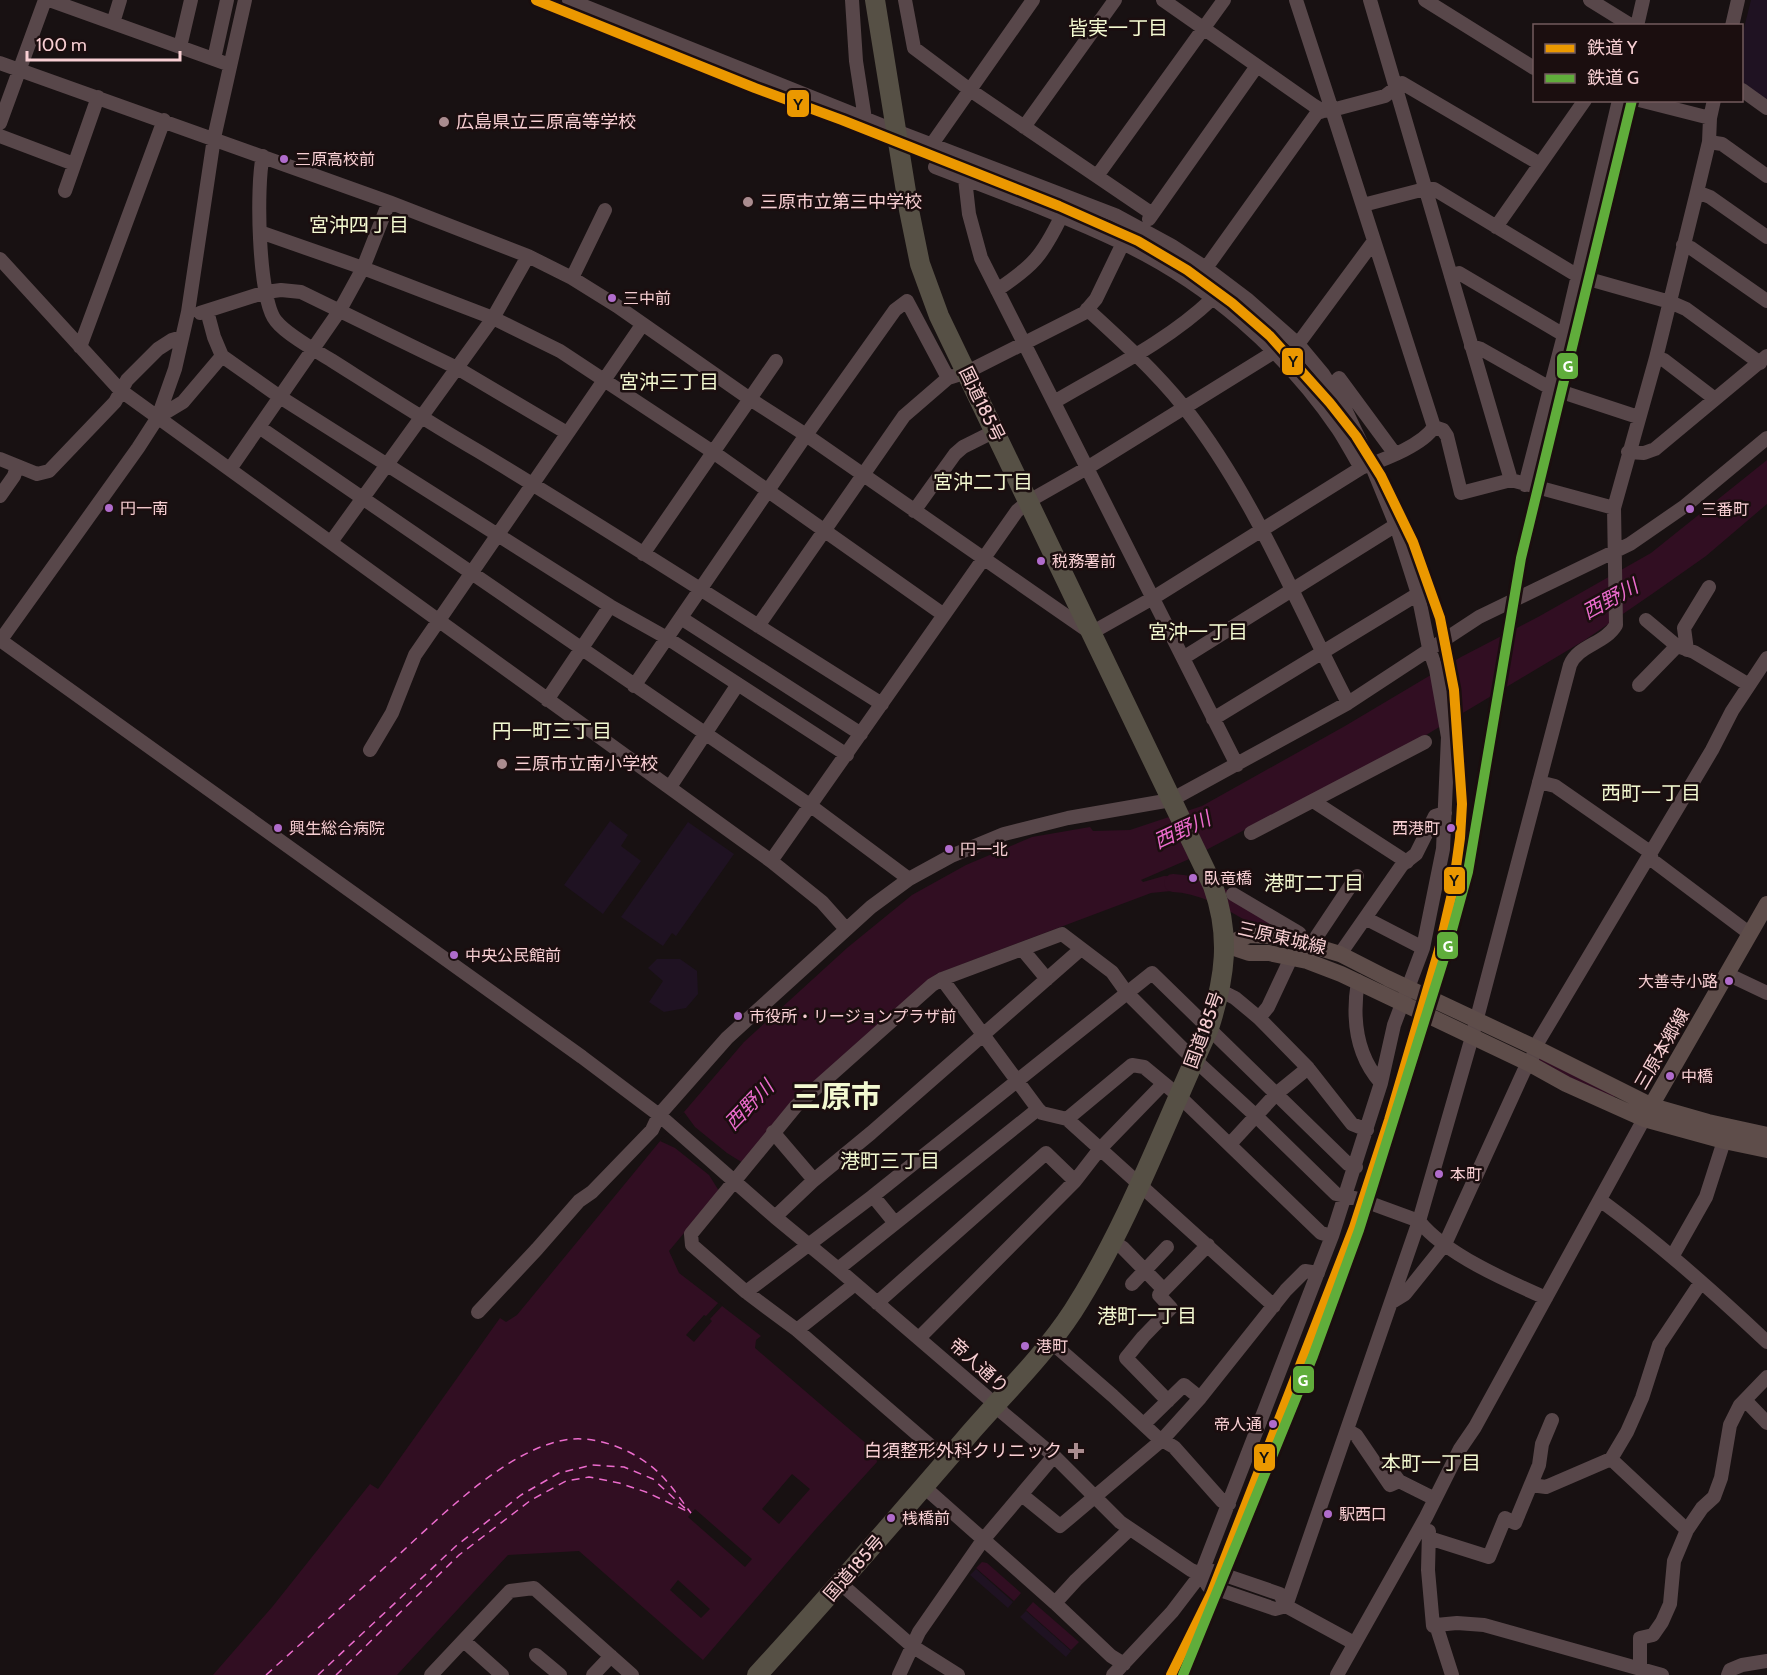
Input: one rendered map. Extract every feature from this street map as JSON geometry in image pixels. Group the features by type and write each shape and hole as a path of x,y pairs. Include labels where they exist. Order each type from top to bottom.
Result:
{"highway":[{"name":"国道185号","path":"757,1675 841,1584 923,1486 1051,1341 1077,1305 1112,1242 1209,1028 1221,991 1225,945 1222,895 1197,854 995,430 957,375 920,264 875,0"},
{"name":"国道185号","path":"884,0 896,92 896,131"}],"main road":[{"name":"三原本郷線","path":"1648,1112 1767,904"},
{"name":"三原東城線","path":"1225,945 1249,935 1296,941 1340,954 1472,1037 1576,1089 1648,1112 1724,1141 1767,1150"},
{"name":"三原東城線","path":"1225,945 1249,953 1269,953 1326,967 1358,981 1476,1020 1536,1048 1648,1112 1767,1135"}],"street":[{"path":"0,123 45,0"},
{"path":"49,0 230,65"},
{"path":"113,23 120,0"},
{"path":"180,46 190,0"},
{"path":"214,59 226,0"},
{"path":"0,641 158,417 175,369 188,312 214,138 245,0"},
{"path":"569,0 865,119 1115,215 1144,229 1206,268 1247,299 1298,344 1331,387 1345,409 1366,466 1396,525 1418,594 1447,728 1445,813 1440,868 1423,948 1404,995 1356,1167 1332,1236 1201,1574 1172,1612 1113,1675"},
{"path":"905,0 914,48 970,90 1151,213"},
{"path":"932,144 1034,0"},
{"path":"1024,127 1115,0"},
{"path":"1163,0 1257,66 1328,110"},
{"path":"1097,176 1224,0"},
{"path":"0,63 388,202 528,256 572,278 617,306 750,399 806,435 1091,633 1153,598 1366,466 1395,454 1430,434 1434,427 1363,205 1328,110 1296,0"},
{"path":"1370,0 1511,480"},
{"path":"1425,0 1533,67"},
{"path":"1590,0 1629,24"},
{"path":"1638,24 1644,0"},
{"path":"1732,24 1738,0"},
{"path":"849,1 865,119"},
{"path":"1144,229 1151,213 1257,66"},
{"path":"1206,268 1317,113 1385,96 1402,83 1540,165"},
{"path":"1743,91 1767,108"},
{"path":"65,190 98,97"},
{"path":"1496,227 1584,102"},
{"path":"1525,485 1564,335 1619,102"},
{"path":"1647,102 1710,118"},
{"path":"1354,1643 1286,1606 1419,1221 1472,1037 1572,660 1580,652 1605,638 1616,625 1614,508 1656,358 1697,192 1714,102"},
{"path":"80,347 164,120"},
{"path":"0,136 74,164"},
{"path":"1708,142 1722,144 1767,176"},
{"path":"263,156 260,167 260,232 266,292 270,312 276,323 421,417 533,484 882,704"},
{"path":"935,167 1123,243 1161,264 1212,299 1245,324 1274,352 1314,397 1366,466"},
{"path":"965,179 969,214 981,258 1236,765"},
{"path":"1363,205 1425,189 1434,189 1578,276 1670,302 1686,309 1763,359 1655,449 1644,453 1628,452"},
{"path":"1697,192 1710,197 1767,237"},
{"path":"230,469 340,310 363,268 388,202"},
{"path":"572,278 605,210"},
{"path":"997,290 1029,267 1041,254 1061,217"},
{"path":"260,232 363,268 493,318 560,351 713,452 944,615"},
{"path":"1298,344 1374,241"},
{"path":"758,626 904,416 957,375 1087,309 1095,299 1123,243"},
{"path":"1683,245 1691,248 1767,301"},
{"path":"331,542 493,318 528,256"},
{"path":"0,259 120,390 771,861 822,902 846,929"},
{"path":"1451,276 1459,273 1564,335"},
{"path":"188,312 201,314 266,292 281,290 301,292 457,368 567,433"},
{"path":"1054,402 1192,318 1212,299"},
{"path":"634,686 806,435 895,310 907,301 957,375"},
{"path":"1087,309 1136,354 1183,406 1232,477 1293,590 1348,703"},
{"path":"207,311 222,356 280,397 499,533 610,606 667,638 847,755"},
{"path":"370,750 392,713 415,655 642,325"},
{"path":"0,459 37,474 49,471 115,402 127,380 158,349 182,337"},
{"path":"1471,346 1481,349 1550,387 1638,417"},
{"path":"771,861 1017,511 1029,501 1087,468 1183,406 1274,352"},
{"path":"158,417 183,402 222,356"},
{"path":"1656,358 1664,360 1715,399"},
{"path":"643,554 776,361"},
{"path":"1331,387 1339,378 1395,454"},
{"path":"259,427 811,806 909,879"},
{"path":"1434,427 1443,430 1447,436 1461,493 1511,480 1614,508"},
{"path":"914,511 955,454 963,447 995,430"},
{"path":"478,1312 579,1201 592,1192 652,1130 659,1115 726,1038 881,898 909,879 951,856 1004,834 1068,818 1175,806 1236,765 1348,703 1479,617 1630,544 1685,506 1767,438"},
{"path":"0,496 14,476 17,466"},
{"path":"1183,658 1396,525"},
{"path":"1639,685 1682,648 1684,628 1710,587"},
{"path":"1213,719 1418,594"},
{"path":"547,700 610,606"},
{"path":"681,618 861,734"},
{"path":"1646,620 1682,648 1711,661 1749,685"},
{"name":"帝人通り","path":"0,641 582,1057 659,1115 1054,1456 1120,1522 1191,1570 1201,1574 1208,1586 1275,1609 1286,1606"},
{"path":"1392,1302 1405,1294 1445,1244 1536,1048 1650,852 1767,658"},
{"path":"670,787 738,684"},
{"path":"1251,833 1425,742"},
{"path":"1539,782 1555,786 1650,852 1652,860 1749,933"},
{"path":"1313,801 1407,862"},
{"path":"1340,954 1402,865 1416,854 1435,816 1445,813"},
{"path":"1314,945 1317,936 1357,876"},
{"path":"1222,895 1299,933 1296,941"},
{"path":"1365,918 1423,948"},
{"path":"947,1460 797,1330 746,1292 692,1245 691,1234 732,1179 796,1106 932,985 942,979 1062,934 1112,972 1127,993 1184,1050 1336,1194 1359,1199 1419,1221 1456,1253 1517,1286 1546,1298"},
{"path":"1022,949 1047,979"},
{"path":"775,1217 814,1180 1082,949"},
{"path":"1259,1018 1268,1007 1291,958"},
{"path":"746,1292 873,1196 1152,973 1348,1164 1356,1167"},
{"path":"1727,974 1767,993"},
{"path":"942,979 1042,1113 1066,1119 1274,1306"},
{"path":"1358,981 1354,1007 1357,1039 1371,1072 1381,1083"},
{"path":"1221,991 1235,998 1259,1018 1308,1068 1352,1124 1367,1130"},
{"path":"1066,1119 1132,1065 1144,1067 1179,1096 1321,1233 1332,1236"},
{"path":"1230,1144 1276,1094 1308,1068"},
{"path":"919,1338 1075,1181 1099,1150 1163,1084"},
{"path":"838,1269 1038,1108"},
{"path":"1337,1675 1648,1112"},
{"path":"773,1132 814,1180"},
{"path":"1672,1257 1706,1197 1724,1141"},
{"path":"878,1303 1046,1154 1075,1181"},
{"path":"873,1196 895,1223"},
{"path":"1600,1200 1672,1257 1767,1342"},
{"path":"1112,1242 1123,1248 1164,1290"},
{"path":"1168,1401 1126,1358 1172,1308 1159,1295 1208,1245"},
{"path":"1132,1284 1167,1247"},
{"path":"1022,1495 1060,1526 1162,1440 1200,1398 1305,1271 1318,1273"},
{"path":"1531,1485 1546,1487 1611,1459 1627,1432 1642,1398 1659,1345 1701,1282"},
{"path":"797,1330 855,1284"},
{"path":"1051,1341 1162,1440 1174,1447 1222,1501 1229,1504"},
{"path":"1640,1670 1640,1638 1653,1635 1670,1604 1674,1561 1687,1530 1702,1508 1714,1497 1721,1479 1730,1425 1740,1405 1767,1377"},
{"path":"1144,1424 1184,1384 1200,1398"},
{"path":"1745,1400 1767,1423"},
{"path":"1429,1538 1490,1557 1505,1518 1515,1522 1539,1465 1542,1444 1552,1420"},
{"path":"1347,1430 1356,1435 1390,1485 1396,1477 1435,1499"},
{"path":"899,1675 919,1632 983,1540 1054,1456"},
{"path":"1611,1459 1687,1530"},
{"path":"923,1486 1111,1656 1124,1664"},
{"path":"1426,1517 1429,1538 1428,1579 1433,1626 1457,1623 1484,1625 1662,1675"},
{"path":"1055,1603 1130,1529"},
{"path":"841,1584 912,1646 958,1675"},
{"path":"432,1675 510,1591 534,1588 632,1675"},
{"path":"1436,1625 1452,1675"},
{"path":"464,1641 502,1675"},
{"path":"536,1655 560,1675"},
{"path":"593,1675 611,1656"},
{"path":"1728,1675 1730,1670 1742,1665 1767,1661"}],"shaded area":[{"path":"1751,0 1767,0 1767,100 1743,83 1743,32"},
{"path":"610,821 628,835 621,846 641,861 603,914 564,885"},
{"path":"688,822 734,854 676,936 672,933 663,946 621,917"},
{"path":"657,959 680,959 697,971 698,994 686,1008 664,1012 649,1002 663,981 648,968"},
{"path":"976,1569 1013,1602 1008,1608 970,1575"},
{"path":"1026,1611 1071,1651 1066,1657 1020,1617"}],"water":[{"name":"西野川","path":"1767,460 1767,504 1706,556 1585,640 1426,735 1187,860 1141,880 1143,882 1164,876 1195,877 1198,893 1181,890 1151,893 936,974 793,1103 669,1251 679,1273 761,1336 756,1340 755,1348 876,1452 877,1462 703,1660 579,1551 508,1555 397,1675 213,1675 273,1606 370,1484 378,1489 500,1318 506,1322 517,1315 744,1042 847,948 912,895 966,865 1032,837 1090,827 1093,831 1130,830 1202,806 1345,726 1461,657 1538,617 1651,553"},
{"path":"982,1562 987,1563 1021,1593 1014,1601 976,1568"},
{"path":"1033,1602 1079,1642 1071,1650 1026,1610"}],"pier":[{"path":"684,1112 695,1127 743,1163 719,1191 709,1175 675,1148 660,1141"},
{"path":"719,1302 723,1305 694,1342 686,1335"},
{"path":"792,1474 810,1489 779,1524 762,1509"},
{"path":"695,1509 752,1559 745,1567 688,1517"},
{"path":"678,1580 710,1609 701,1618 670,1590"}],"waterway":[{"path":"1173,883 1199,887 1211,892 1269,924"},
{"path":"1539,1060 1607,1092"}],"ferry route":[{"path":"266,1675 472,1490 523,1455 548,1444 584,1439 608,1444 631,1453 660,1474 691,1513"},
{"path":"318,1675 456,1546 521,1495 559,1473 592,1465 624,1467 653,1479 688,1511"},
{"path":"336,1675 459,1555 531,1500 566,1481 589,1477 619,1483 646,1492 691,1513"}],"rail line":[{"name":"Y","path":"536,0 1059,206 1138,241 1187,270 1232,303 1270,336 1330,403 1356,436 1381,476 1413,542 1440,618 1454,690 1462,804 1453,889 1439,950 1389,1120 1354,1227 1211,1594 1171,1675"},
{"name":"G","path":"1183,1675 1313,1356 1359,1230 1446,952 1468,872 1521,558 1632,102"}],"place":[{"name":"広島県立三原高等学校","path":"444,122"},
{"name":"三原高校前","path":"284,159"},
{"name":"三原市立第三中学校","path":"748,202"},
{"name":"三中前","path":"612,298"},
{"name":"円一南","path":"109,508"},
{"name":"三番町","path":"1690,509"},
{"name":"税務署前","path":"1041,561"},
{"name":"三原市立南小学校","path":"502,764"},
{"name":"興生総合病院","path":"278,828"},
{"name":"西港町","path":"1451,828"},
{"name":"円一北","path":"949,849"},
{"name":"臥竜橋","path":"1193,878"},
{"name":"中央公民館前","path":"454,955"},
{"name":"大善寺小路","path":"1729,981"},
{"name":"市役所・リージョンプラザ前","path":"738,1016"},
{"name":"中橋","path":"1670,1076"},
{"name":"本町","path":"1439,1174"},
{"name":"港町","path":"1025,1346"},
{"name":"帝人通","path":"1273,1424"},
{"name":"白須整形外科クリニック","path":"1076,1451"},
{"name":"駅西口","path":"1328,1514"},
{"name":"桟橋前","path":"891,1518"}],"district":[{"name":"皆実一丁目","path":"1118,28"},
{"name":"宮沖四丁目","path":"359,225"},
{"name":"宮沖三丁目","path":"669,382"},
{"name":"宮沖二丁目","path":"983,482"},
{"name":"宮沖一丁目","path":"1198,632"},
{"name":"円一町三丁目","path":"552,731"},
{"name":"西町一丁目","path":"1651,793"},
{"name":"港町二丁目","path":"1314,883"},
{"name":"三原市","path":"836,1096"},
{"name":"港町三丁目","path":"890,1161"},
{"name":"港町一丁目","path":"1147,1316"},
{"name":"本町一丁目","path":"1431,1463"}]}
